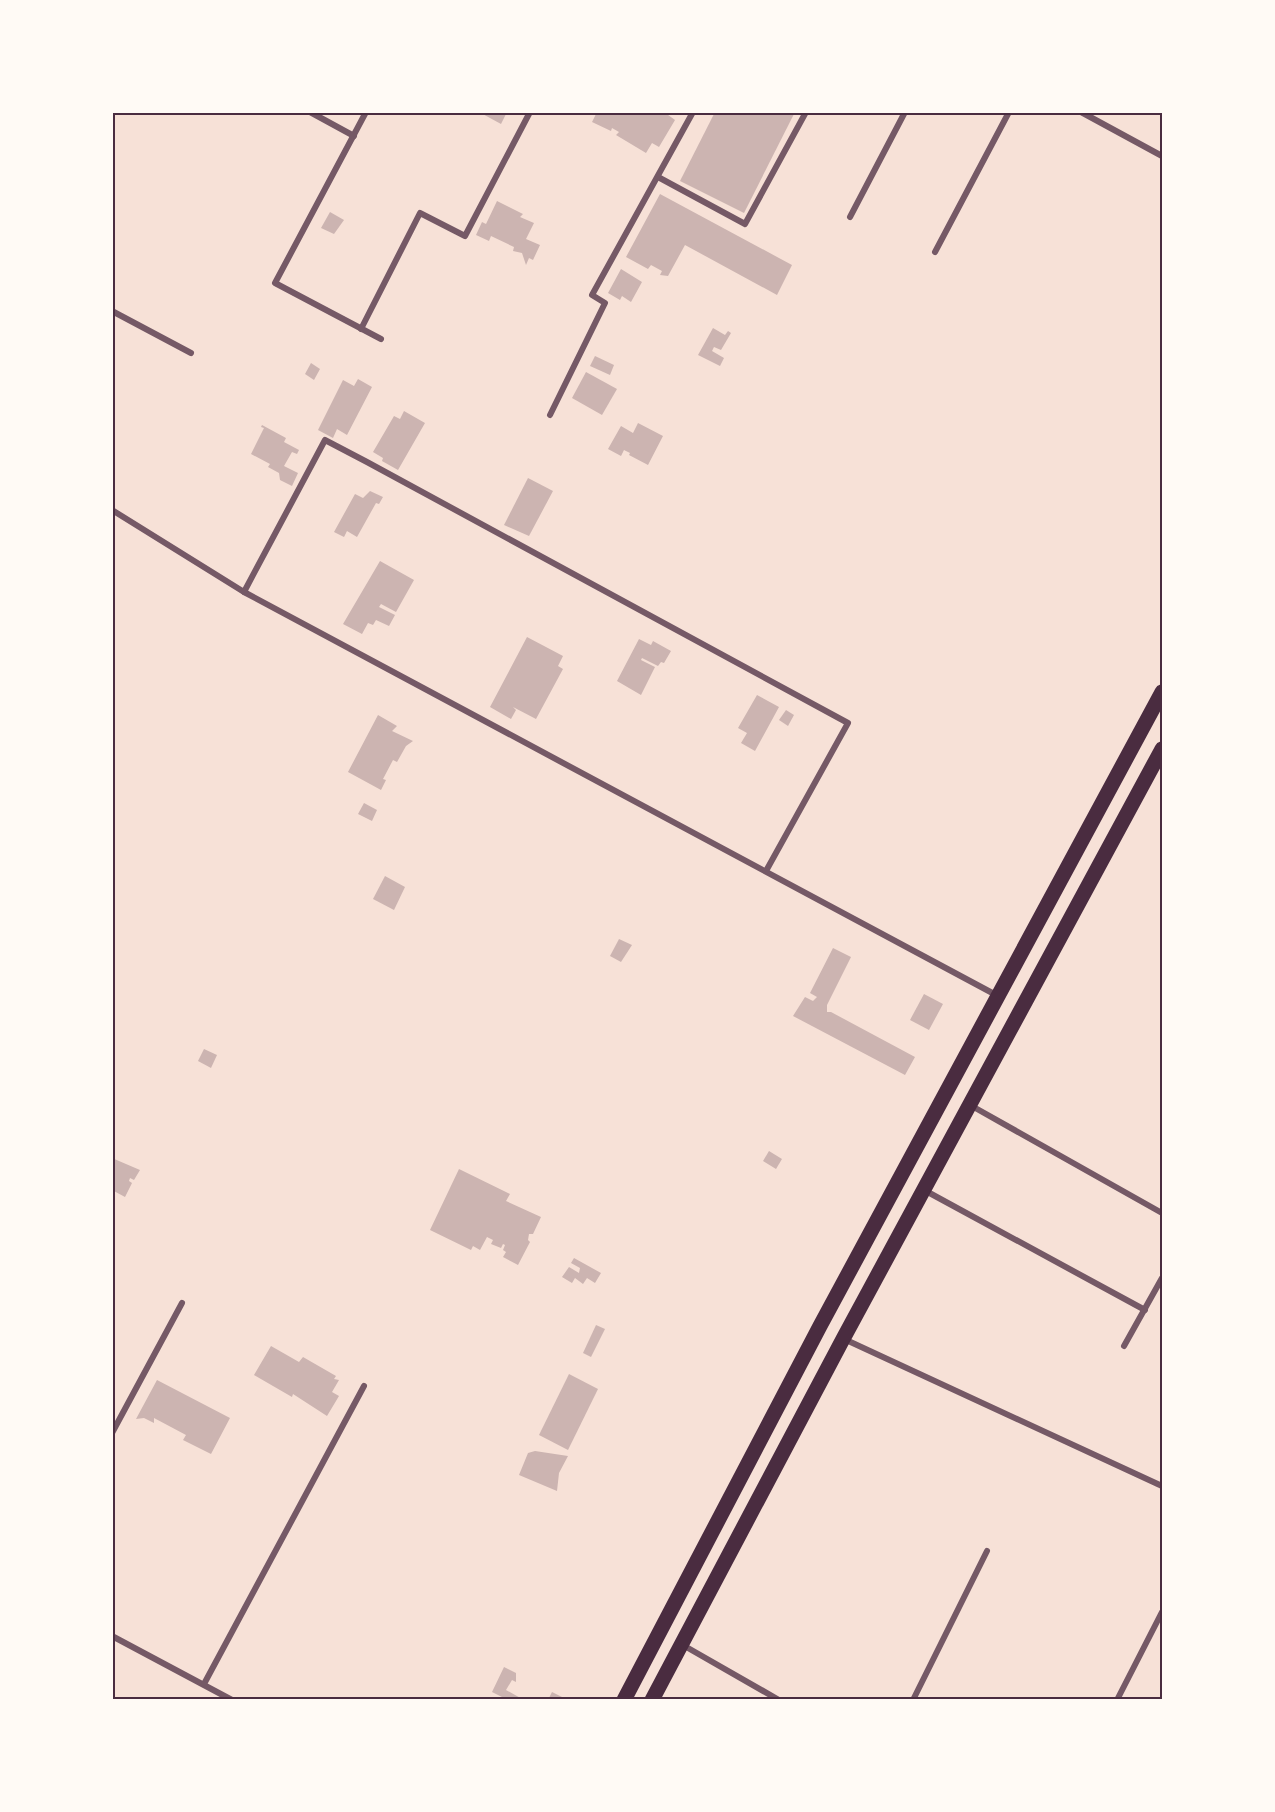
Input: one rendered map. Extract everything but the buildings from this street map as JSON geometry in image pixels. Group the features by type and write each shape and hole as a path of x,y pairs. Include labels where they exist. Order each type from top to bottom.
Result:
{"main road":[{"path":"624,1700 820,1326 1162,692"},
{"path":"652,1700 843,1338 1162,749"},
{"path":"707,1541 729,1553"}],"street":[{"path":"310,112 354,135"},
{"path":"366,112 275,283 381,339"},
{"path":"361,329 420,213 465,236 530,112"},
{"path":"550,415 606,303 592,296 693,112"},
{"path":"658,177 745,224 806,112"},
{"path":"850,217 905,112"},
{"path":"935,252 1009,112"},
{"path":"1082,112 1162,156"},
{"path":"112,311 191,353"},
{"path":"244,592 325,440 367,462 848,723 766,871"},
{"path":"112,510 244,592 998,997"},
{"path":"970,1105 1162,1213"},
{"path":"924,1190 1145,1310"},
{"path":"1124,1346 1162,1278"},
{"path":"112,1433 182,1303"},
{"path":"843,1338 1162,1486"},
{"path":"204,1684 363,1386"},
{"path":"913,1700 987,1551"},
{"path":"1117,1700 1162,1612"},
{"path":"112,1636 232,1700"},
{"path":"681,1644 779,1700"}]}
